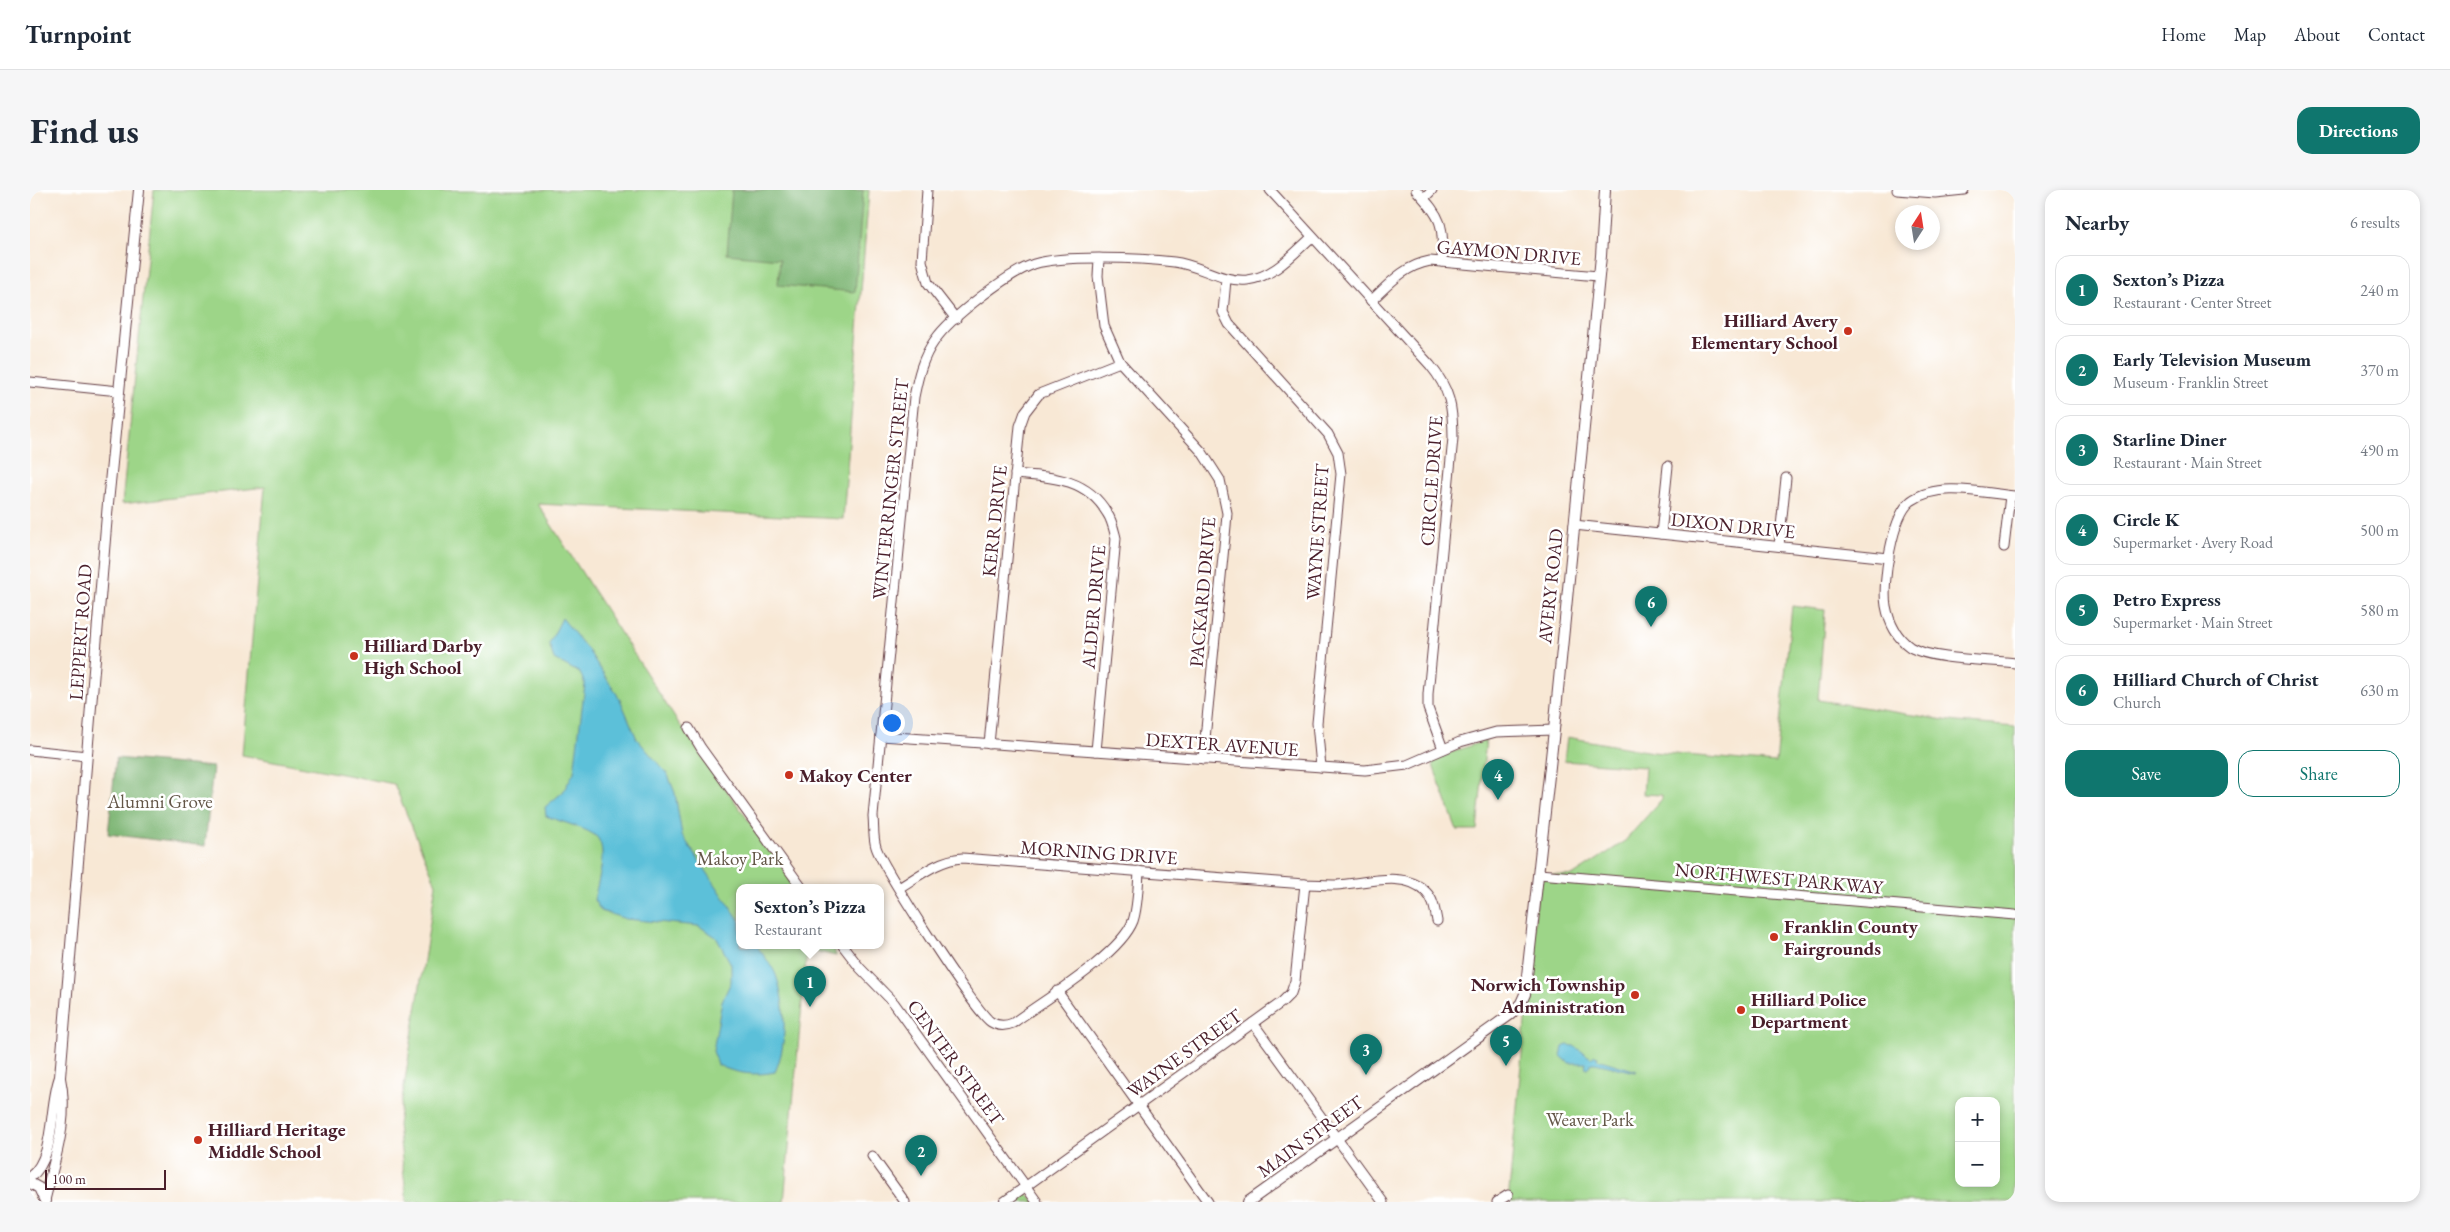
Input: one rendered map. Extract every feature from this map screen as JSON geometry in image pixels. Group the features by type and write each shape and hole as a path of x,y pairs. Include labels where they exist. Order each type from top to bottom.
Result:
{"main road":[{"name":"LEPPERT ROAD","path":"30,1177 40,1167 48,1142 54,1092 60,1077 119,391 139,190"},
{"name":"AVERY ROAD","path":"1528,985 1605,190"},
{"name":"MAIN STREET","path":"1248,1202 1510,1014 1521,1003 1528,985"},
{"name":"LEPPERT ROAD","path":"47,1198 62,1128 64,1093 60,1077"},
{"path":"30,1183 39,1188 47,1198"}],"street":[{"path":"927,190 922,261 928,283 956,318"},
{"name":"CIRCLE DRIVE","path":"1270,190 1441,379 1452,408 1453,438 1428,694 1428,708 1443,749"},
{"path":"1416,190 1442,224 1442,262"},
{"path":"1424,198 1432,190"},
{"path":"1896,190 1936,193 1964,190"},
{"name":"WINTERRINGER STREET","path":"1056,991 1013,1022 999,1026 990,1022 888,873 875,846 873,816 914,397 921,366 935,340 956,318 1002,281 1032,265 1059,259 1174,262 1206,270 1226,280 1256,278 1278,268 1312,236"},
{"name":"PACKARD DRIVE","path":"1099,259 1098,276 1104,326 1120,362 1202,452 1220,480 1227,513 1203,759"},
{"name":"GAYMON DRIVE","path":"1371,301 1402,272 1415,264 1430,261 1598,276"},
{"name":"WAYNE STREET","path":"1226,280 1223,312 1228,324 1328,434 1338,453 1341,474 1317,723 1321,767"},
{"name":"KERR DRIVE","path":"989,744 1020,426 1025,412 1039,394 1120,362"},
{"path":"30,382 119,391"},
{"path":"1661,534 1668,466"},
{"name":"ALDER DRIVE","path":"1015,474 1063,479 1090,491 1108,513 1116,538 1096,752"},
{"path":"1779,546 1786,478"},
{"path":"2004,547 2012,496 1952,490 1907,498 1894,530 1889,558 1886,604 1896,635 1911,647 1924,652 2015,663"},
{"name":"DIXON DRIVE","path":"1574,525 1889,558"},
{"path":"689,728 700,748 799,884"},
{"name":"DEXTER AVENUE","path":"881,736 1365,770 1407,765 1443,749 1496,732 1554,730"},
{"path":"30,750 87,756"},
{"name":"MORNING DRIVE","path":"899,888 938,864 949,859 962,858 1305,884 1335,885 1406,881 1425,891 1432,900 1437,921"},
{"path":"1139,872 1136,909 1132,923 1119,944 1056,991 1208,1202"},
{"name":"NORTHWEST PARKWAY","path":"1539,874 2015,915"},
{"name":"WAYNE STREET","path":"1004,1202 1282,1002 1291,992 1295,981 1305,884"},
{"name":"CENTER STREET","path":"845,949 860,968 894,1003 1037,1202"},
{"path":"1253,1023 1383,1202"},
{"path":"872,1156 905,1202"},
{"path":"1497,1202 1508,1195"}],"green space":[{"name":"Makoy Park","path":"154,190 869,190 843,519 538,504 675,718 794,884 736,884 736,949 807,949 784,1202 407,1202 398,1125 436,884 394,784 242,755 265,487 122,504"},
{"path":"732,190 863,190 855,292 778,285 780,259 727,254"},
{"name":"Franklin County Fairgrounds","path":"1792,606 1825,610 1818,700 1957,722 2015,727 2015,1202 1508,1202 1539,874 1572,876 1624,842 1662,799 1662,795 1643,794 1645,767 1564,761 1567,737 1652,752 1776,763"},
{"path":"1486,740 1477,830 1457,830 1431,760"},
{"name":"Alumni Grove","path":"116,758 213,767 205,846 108,834"},
{"path":"807,949 834,949 836,956"},
{"path":"1022,1190 1037,1202 1004,1202"}],"water":[{"path":"562,618 588,650 620,699 637,739 668,775 675,793 682,835 736,915 736,949 759,949 774,971 784,1011 784,1037 775,1072 761,1074 746,1073 718,1065 713,1051 722,1001 731,982 731,964 716,937 699,926 626,919 601,911 594,900 600,875 602,855 598,839 593,834 582,829 546,816 545,807 563,792 574,772 585,684 580,673 554,659 549,644"},
{"path":"1567,1045 1574,1046 1591,1058 1595,1055 1598,1056 1597,1059 1637,1071 1595,1063 1591,1063 1588,1068 1585,1067 1586,1063 1569,1063 1561,1056 1563,1047"}],"place":[{"name":"Hilliard Avery Elementary School","path":"1848,331"},
{"name":"Hilliard Church of Christ","path":"1651,627"},
{"name":"Hilliard Darby High School","path":"354,656"},
{"name":"Makoy Center","path":"789,775"},
{"name":"Circle K","path":"1498,800"},
{"name":"Franklin County Fairgrounds","path":"1774,937"},
{"name":"Norwich Township Administration","path":"1635,995"},
{"name":"Sexton’s Pizza","path":"810,1007"},
{"name":"Hilliard Police Department","path":"1741,1010"},
{"name":"Petro Express","path":"1506,1066"},
{"name":"Starline Diner","path":"1366,1075"},
{"name":"Hilliard Heritage Middle School","path":"198,1140"},
{"name":"Early Television Museum","path":"921,1176"}],"park label":[{"name":"Weaver Park","path":"1590,1119"}]}
